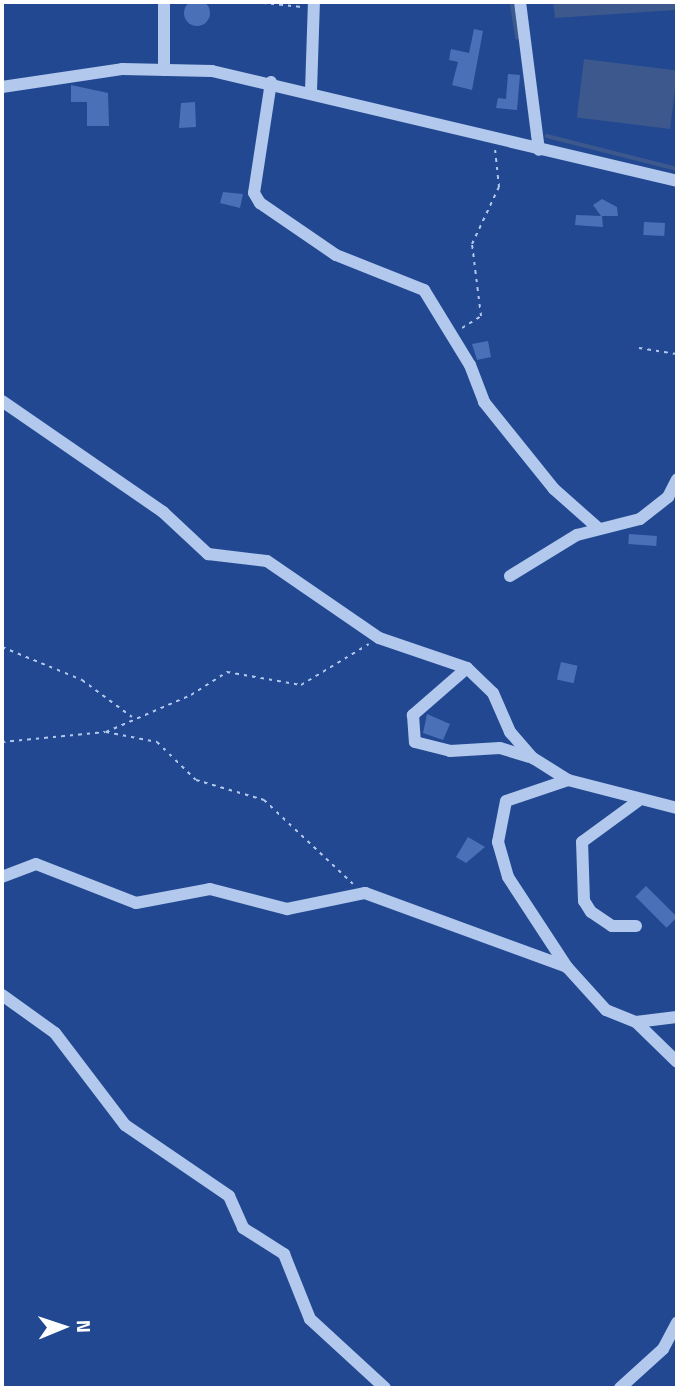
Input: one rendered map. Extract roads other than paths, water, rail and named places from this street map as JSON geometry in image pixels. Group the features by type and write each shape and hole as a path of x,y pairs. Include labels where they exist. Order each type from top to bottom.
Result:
{"street":[{"path":"164,2 164,70"},
{"path":"520,2 539,150"},
{"path":"311,91 314,4"},
{"path":"2,87 65,75 164,70 271,82 539,150 677,181"},
{"path":"271,82 254,193 260,202 336,255 424,290 451,333 484,402 554,489 599,529"},
{"path":"2,401 163,512 208,554 267,561 379,638 467,668 493,693 510,732 533,758"},
{"path":"510,576 553,547 599,529 640,519 668,497 677,479"},
{"path":"467,668 414,715 415,742 450,751 500,748 533,758 568,780 638,801 677,808"},
{"path":"568,780 509,797 498,842 508,877 567,967 607,1010 636,1022 677,1062"},
{"path":"636,926 612,926 591,912 584,901 582,842 638,801"},
{"path":"2,877 36,864 135,903 210,889 287,909 365,893 567,967"},
{"path":"2,995 55,1033 125,1125 229,1196 243,1228 284,1254 310,1319 385,1388"},
{"path":"636,1022 677,1017"},
{"path":"620,1388 663,1349 677,1323"}],"water":[{"path":"553,2 676,2 676,10 555,18"},
{"path":"584,59 677,70 670,129 577,118"}],"waterway":[{"path":"512,2 518,38"},
{"path":"547,136 677,169"}]}
